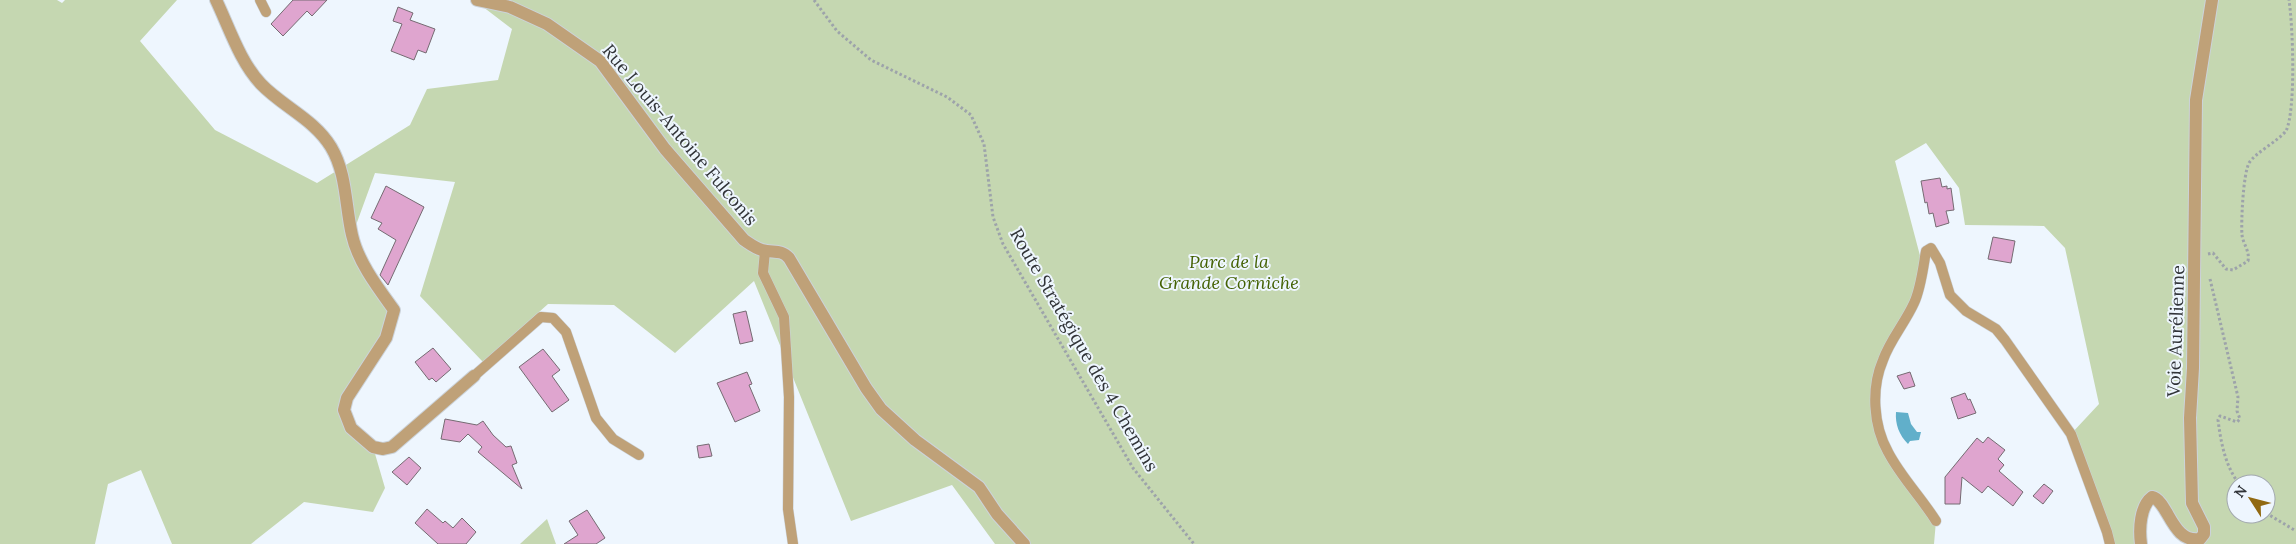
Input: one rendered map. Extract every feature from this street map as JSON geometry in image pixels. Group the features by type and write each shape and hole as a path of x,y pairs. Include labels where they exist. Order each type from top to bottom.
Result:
{"street":[{"path":"216,0 251,70 259,82 270,93 314,125 331,147 344,176 352,236 362,262 394,310 386,338 347,398 344,410 351,428 373,447 383,449 392,446 474,376"},
{"name":"Rue Louis-Antoine Fulconis","path":"477,0 510,7 547,24 600,61 665,149 744,240 756,248 765,251 781,252 789,258 866,388 881,409 915,440 971,480 982,491 1004,523 1024,544"},
{"name":"Voie Aurélienne","path":"2141,544 2142,514 2146,501 2152,497 2161,501 2172,524 2189,539 2200,539 2204,534 2204,527 2192,503 2190,418 2194,339 2196,100 2212,0"}],"lane":[{"path":"260,0 266,12"},
{"path":"1936,521 1921,497 1902,475 1887,450 1876,418 1876,388 1883,360 1915,302 1926,251 1931,248 1940,264 1950,295 1966,311 1996,329 2071,434 2110,544"},
{"path":"765,251 763,273 784,317 790,397 788,509 793,544"},
{"path":"474,376 541,317 553,318 566,332 596,418 613,439 639,456"}],"path":[{"name":"Route Stratégique des 4 Chemins","path":"814,0 837,31 871,60 947,97 971,115 984,144 992,217 1003,244 1133,468 1194,544"},
{"path":"2205,260 2208,254 2213,253 2226,269 2233,270 2248,261 2249,255 2242,236 2243,199 2249,163 2286,131 2293,119 2295,42 2289,0"},
{"path":"2207,269 2238,397 2240,418 2237,422 2220,416 2218,420 2222,449 2232,474"},
{"path":"2276,519 2296,531"}],"green space":[{"name":"Parc de la Grande Corniche","path":"0,0 57,0 62,3 65,0 177,0 140,41 215,130 317,183 410,125 427,89 498,80 512,29 474,0 2296,0 2296,544 2192,544 2152,497 2141,544 2110,544 2071,434 2099,404 2065,248 2044,226 1965,225 1959,188 1926,143 1895,161 1923,267 1875,388 1887,450 1936,521 1934,544 995,544 952,485 851,521 754,281 675,353 614,305 548,304 483,362 420,296 455,182 375,173 352,236 394,310 344,410 373,447 385,488 373,512 304,502 251,544 172,544 141,470 108,484 95,544 0,544"},
{"path":"547,519 556,544 520,544"}],"water":[{"path":"1896,412 1908,413 1911,424 1917,432 1921,432 1919,440 1910,441 1908,444 1905,441 1898,429"}],"building":[{"path":"293,0 327,0 312,16 307,11 283,36 271,24"},
{"path":"398,7 413,13 410,20 435,29 426,53 418,50 414,60 391,51 402,24 393,21"},
{"path":"1940,178 1942,187 1947,186 1947,189 1951,188 1954,210 1946,211 1949,223 1936,227 1933,213 1929,214 1927,202 1925,203 1921,181"},
{"path":"386,186 424,207 388,285 380,275 396,240 378,229 382,223 371,218"},
{"path":"1993,237 2015,241 2011,263 1988,259"},
{"path":"746,311 753,341 740,344 733,314"},
{"path":"433,348 451,369 436,382 432,378 429,380 415,362"},
{"path":"543,349 560,370 552,376 569,400 552,412 519,367"},
{"path":"747,372 752,384 749,385 760,411 735,422 717,383"},
{"path":"1910,372 1915,386 1904,389 1897,376"},
{"path":"1965,393 1976,413 1958,419 1951,398"},
{"path":"445,419 477,425 483,421 493,435 506,447 511,446 517,463 512,465 522,489 478,452 482,447 468,434 460,442 441,439"},
{"path":"1988,437 2005,450 1998,459 2004,465 1999,471 2023,492 2013,506 1988,486 1982,493 1962,477 1960,504 1945,504 1945,477 1977,438 1983,443"},
{"path":"709,444 712,456 699,458 697,446"},
{"path":"409,457 421,468 407,485 392,472"},
{"path":"2044,484 2053,491 2043,504 2033,496"},
{"path":"427,509 443,523 445,521 453,528 462,518 476,532 466,544 438,544 415,523"},
{"path":"587,510 605,538 596,544 564,544 578,535 569,521"}]}
